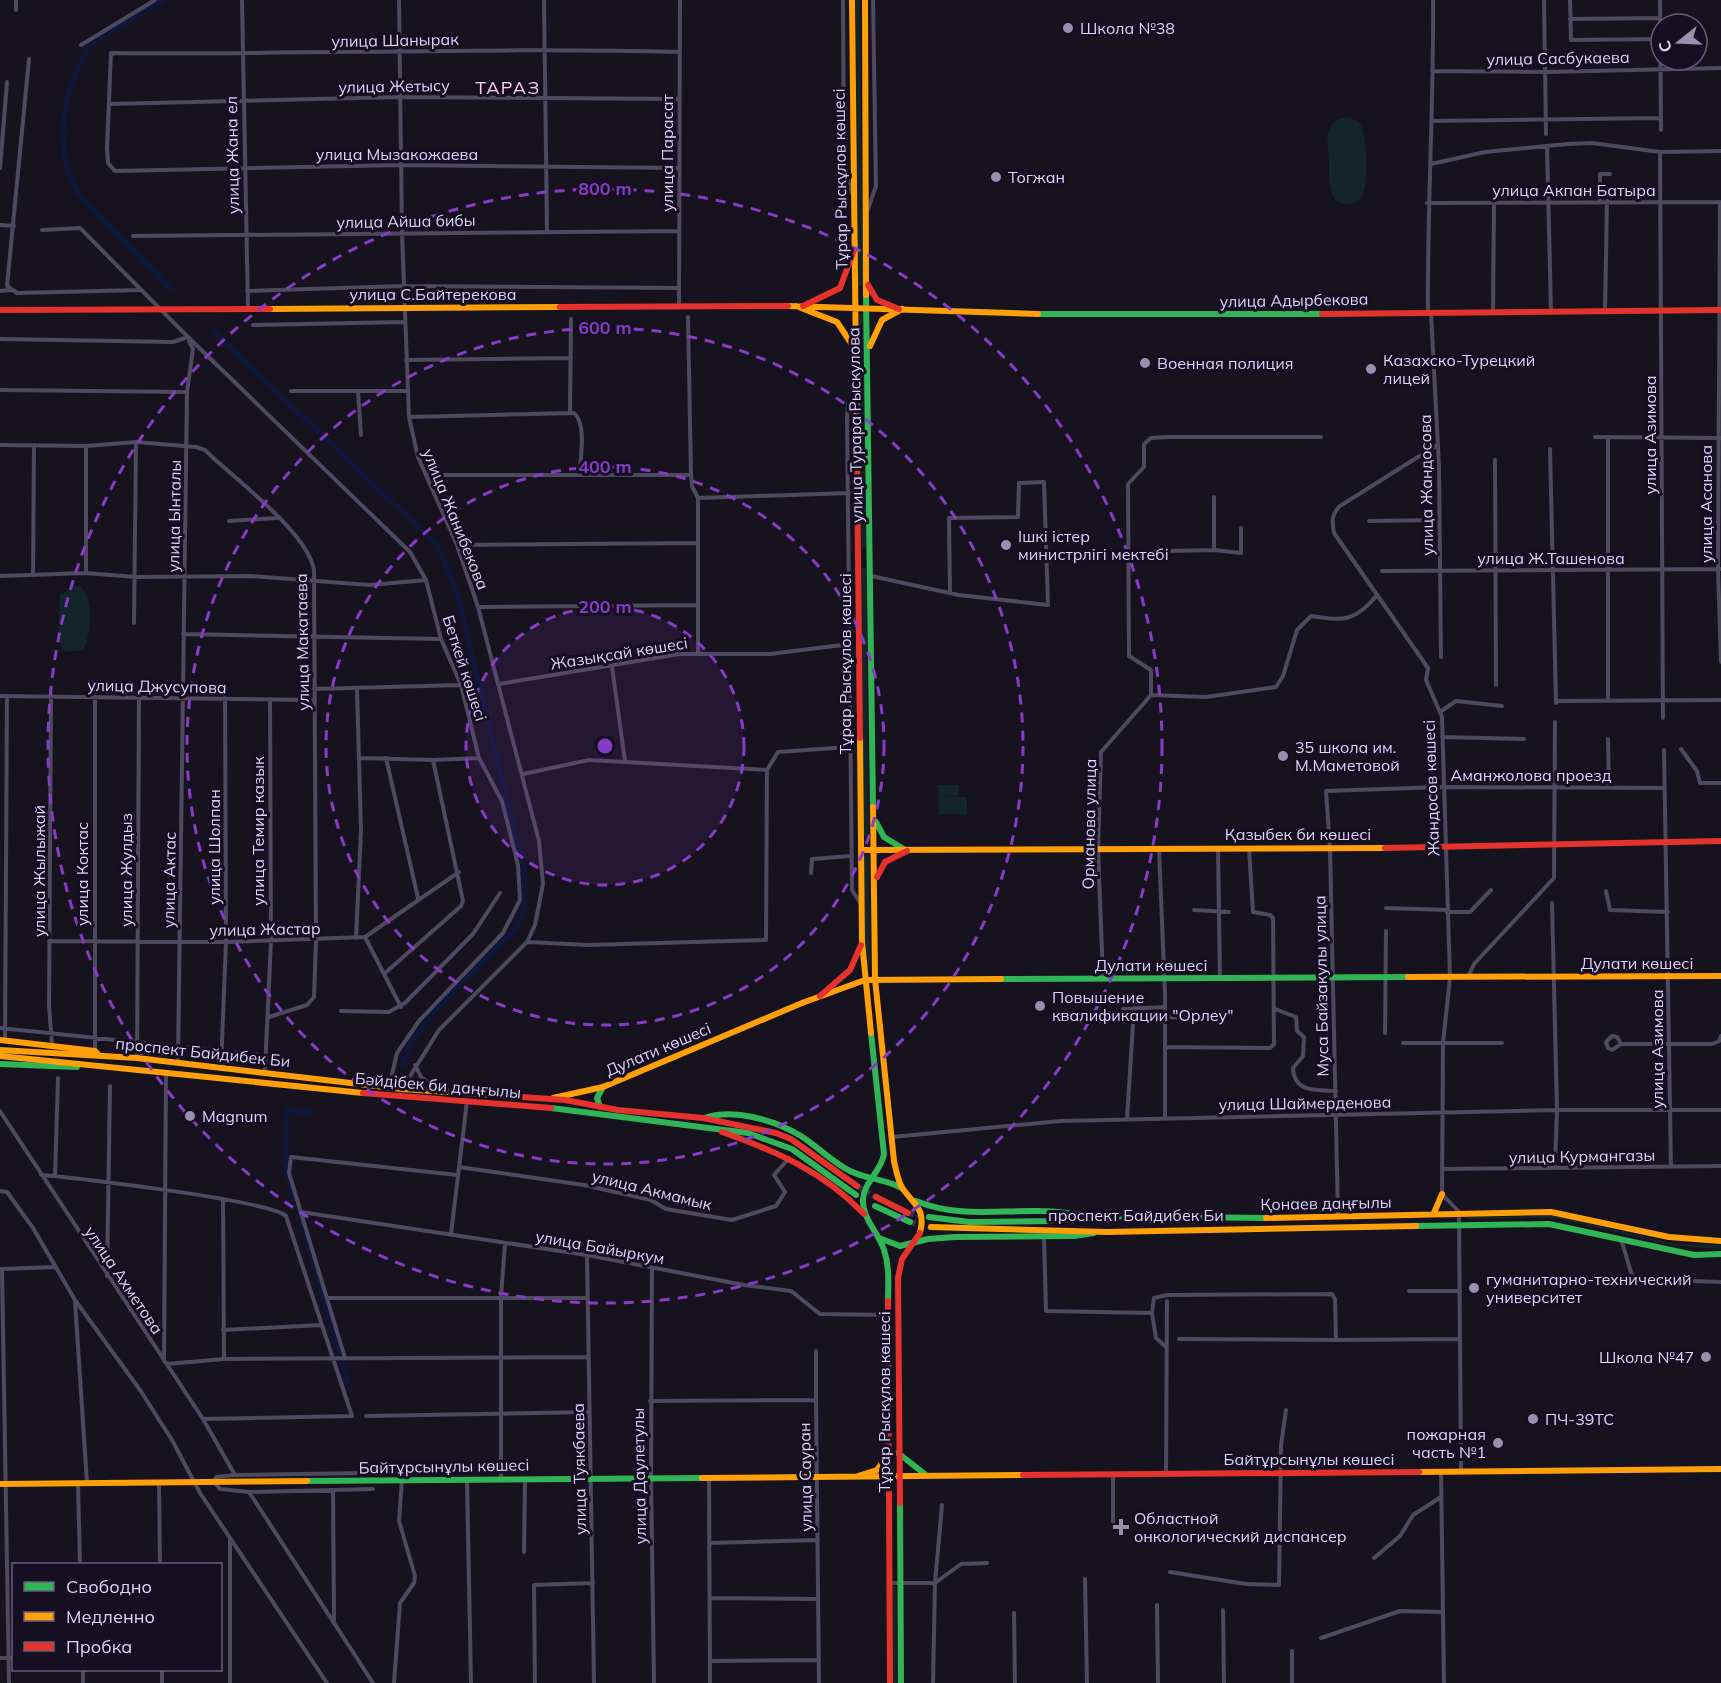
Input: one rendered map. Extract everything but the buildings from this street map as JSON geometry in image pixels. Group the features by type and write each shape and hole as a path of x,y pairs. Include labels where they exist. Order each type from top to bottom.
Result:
{"main road":[{"name":"Тұрар Рыскұлов көшесі","path":"852,0 862,942 884,1154 883,1170 873,1180 864,1198 867,1217 879,1238 888,1265 887,1315"},
{"name":"улица Турара Рыскулова","path":"866,0 865,219 875,850"},
{"path":"800,306 840,288 854,249"},
{"path":"866,282 877,300 901,309"},
{"path":"800,306 832,317 842,326 855,350"},
{"name":"улица Адырбекова","path":"867,306 1106,316 1721,310"},
{"name":"улица С.Байтерекова","path":"0,310 867,306"},
{"path":"868,353 882,320 901,309"},
{"path":"858,559 871,559"},
{"path":"874,806 880,833 907,851 883,864 874,889"},
{"name":"Қазыбек би көшесі","path":"861,850 1445,847 1721,841"},
{"path":"875,850 875,980 894,1161 903,1189"},
{"path":"820,996 850,970 862,942"},
{"name":"Дулати көшесі","path":"549,1099 603,1087 820,996 865,980 1103,978 1333,980 1721,976"},
{"path":"3,1041 95,1051 100,1056"},
{"name":"проспект Байдибек Би","path":"0,1050 137,1058 265,1071 402,1089"},
{"name":"Бәйдібек би даңғылы","path":"0,1056 412,1098 549,1108 748,1133 792,1149 856,1195"},
{"path":"0,1064 61,1067 95,1065"},
{"path":"600,1107 597,1098 603,1087"},
{"name":"Бәйдібек би даңғылы","path":"402,1089 549,1099"},
{"path":"549,1099 703,1118 764,1130 791,1139 857,1186"},
{"path":"703,1118 722,1113 779,1127 798,1135 850,1171 873,1180 891,1181 916,1202 931,1209 949,1212 1041,1211 1100,1216"},
{"path":"707,1128 803,1163 852,1200 867,1217"},
{"path":"1434,1213 1442,1194"},
{"path":"876,1197 909,1213"},
{"name":"Тұрар Рыскұлов көшесі","path":"901,1683 898,1278 902,1259 922,1233 923,1221 916,1202"},
{"path":"875,1206 910,1222"},
{"name":"Қонаев даңғылы","path":"929,1217 969,1222 1056,1221 1100,1216 1217,1219 1459,1212 1551,1212 1669,1237 1721,1241"},
{"path":"1459,1223 1549,1224 1694,1255 1721,1254"},
{"name":"проспект Байдибек Би","path":"931,1227 972,1230 1057,1228 1107,1232 1459,1223"},
{"path":"879,1238 896,1245 955,1237 1044,1237 1107,1232"},
{"path":"887,1315 889,1476"},
{"path":"858,1476 877,1470 890,1451"},
{"path":"898,1453 926,1475"},
{"name":"Байтұрсынұлы көшесі","path":"3,1484 1721,1469"},
{"name":"Тұрар Рыскұлов көшесі","path":"889,1476 890,1683"}],"street":[{"path":"16,0 16,10"},
{"path":"81,45 155,0"},
{"name":"улица Жана ел","path":"242,0 244,236 248,309"},
{"name":"улица Жанибекова","path":"399,0 404,322 409,417 414,445 457,545 478,608 523,774 543,862 540,904 527,942 439,1030 402,1089"},
{"path":"544,0 547,230"},
{"name":"улица Парасат","path":"679,306 680,0"},
{"path":"843,0 844,166 854,202"},
{"path":"865,219 876,186 873,0"},
{"name":"улица Жандосова","path":"1433,0 1431,164 1427,202 1437,445 1441,657"},
{"path":"1544,0 1546,134"},
{"path":"1570,0 1571,40 1649,39"},
{"path":"1570,19 1649,18"},
{"name":"улица Шанырак","path":"109,104 111,53 243,54 544,49 680,52"},
{"path":"9,290 7,280 29,59"},
{"name":"улица Сасбукаева","path":"1432,71 1546,72 1649,69"},
{"path":"1660,72 1661,130"},
{"path":"0,166 3,108 7,82"},
{"name":"улица Жетысу","path":"109,104 400,97 680,99"},
{"name":"улица Мызакожаева","path":"109,104 108,163 115,171 401,165 680,168"},
{"path":"1431,121 1661,118"},
{"path":"1431,164 1485,152 1592,143 1660,153 1721,151"},
{"path":"1547,147 1551,311"},
{"name":"улица Азимова","path":"1660,153 1663,718"},
{"path":"1600,201 1600,174 1610,174"},
{"path":"1605,310 1607,201"},
{"name":"улица Акпан Батыра","path":"1427,202 1721,202"},
{"path":"1493,312 1494,202"},
{"name":"улица Асанова","path":"1721,202 1721,662"},
{"path":"0,225 14,226"},
{"path":"0,339 156,339 173,342 188,337 163,309 80,228 42,230"},
{"name":"улица Айша бибы","path":"133,236 547,230 679,231"},
{"path":"247,291 404,286 679,288"},
{"path":"0,291 9,290 17,293 141,290"},
{"path":"688,317 690,475 698,498 698,653"},
{"path":"570,413 571,319"},
{"path":"252,325 404,322"},
{"name":"улица Ынталы","path":"183,698 187,392 192,349 188,337"},
{"name":"Беткей көшесі","path":"188,337 410,552 426,580 441,639 460,685 479,758 502,801 518,865 520,900 503,933 419,1021 397,1053 389,1087"},
{"path":"406,360 571,358"},
{"path":"0,390 187,392"},
{"path":"358,391 361,435"},
{"path":"291,392 408,391"},
{"path":"856,397 848,404 849,747 852,890 861,904"},
{"path":"409,417 576,414 579,420 580,474"},
{"path":"1321,437 1151,438 1144,444 1144,467 1128,484 1129,656 1151,670 1151,695 1206,697 1276,687 1283,676 1297,630 1311,616 1348,619 1361,612 1377,595"},
{"path":"1595,437 1720,438"},
{"path":"1608,437 1608,701"},
{"path":"135,623 136,442"},
{"name":"улица Макатаева","path":"0,445 86,446 136,442 187,444 204,450 307,548 312,560 314,582 316,940 312,1002 268,1017"},
{"path":"33,573 34,445"},
{"name":"Жандосов көшесі","path":"1437,445 1334,512 1332,521 1334,532 1428,668 1426,680 1440,712 1450,978 1443,1043 1444,1169 1442,1194"},
{"path":"86,446 86,573"},
{"path":"1550,449 1556,702 1721,699"},
{"path":"1495,460 1496,685"},
{"path":"426,475 690,475"},
{"path":"871,576 950,593 1048,605 1044,482 1019,483 1018,517 949,518 950,593"},
{"path":"698,498 849,493"},
{"path":"1214,497 1214,550"},
{"path":"229,521 277,518"},
{"path":"1369,521 1439,520"},
{"path":"1129,552 1214,550 1241,553 1241,528"},
{"path":"457,545 697,543"},
{"name":"улица Ж.Ташенова","path":"1382,571 1720,569"},
{"path":"0,576 33,573 86,573 136,577 250,576 314,582 393,585 426,580"},
{"path":"478,608 698,605"},
{"path":"183,634 441,639"},
{"name":"Жазықсай көшесі","path":"499,684 612,667 679,654 770,654 850,644"},
{"path":"612,667 625,761"},
{"path":"314,689 357,690 460,685"},
{"path":"356,938 361,830 357,690"},
{"name":"Орманова улица","path":"1103,978 1098,849 1101,752 1151,695"},
{"name":"улица Джусупова","path":"0,696 314,700"},
{"path":"3,1041 6,1029 8,696"},
{"name":"улица Жылыжай","path":"51,696 51,1045"},
{"name":"улица Коктас","path":"95,697 95,1051"},
{"name":"улица Жулдыз","path":"137,1058 139,698"},
{"name":"улица Актас","path":"178,1062 183,698"},
{"name":"улица Шолпан","path":"221,1067 226,942 225,698"},
{"name":"улица Темир казык","path":"265,1071 271,941 270,699"},
{"path":"1440,712 1456,701 1502,706"},
{"path":"1467,977 1474,964 1550,885 1555,869 1555,722"},
{"path":"849,732 858,732"},
{"path":"1442,737 1524,739"},
{"path":"1608,739 1609,787"},
{"path":"527,942 588,945 766,940 767,770 778,752 849,747"},
{"path":"1681,749 1697,771 1700,783 1721,783"},
{"name":"улица Азимова","path":"1664,750 1671,1167"},
{"path":"360,758 433,760 479,758"},
{"path":"386,758 418,898"},
{"path":"384,974 463,901 459,872 433,760"},
{"path":"523,774 589,760 767,770"},
{"name":"Аманжолова проезд","path":"1326,791 1442,787 1665,788"},
{"name":"Муса Байзакулы улица","path":"1326,791 1330,848 1338,1217"},
{"path":"1166,1047 1270,1048 1274,1044 1273,918 1270,915 1256,914 1252,911 1249,847"},
{"path":"1218,848 1220,979"},
{"path":"1159,849 1166,1007 1165,1118"},
{"path":"851,850 861,850"},
{"path":"811,873 812,859 852,856"},
{"path":"401,1006 365,938 418,898 459,872"},
{"path":"1386,908 1470,912 1491,890"},
{"path":"1606,891 1610,910 1668,912"},
{"path":"341,1011 382,1012 401,1006 473,934 500,893"},
{"path":"1552,903 1557,1110 1555,1167"},
{"path":"1194,910 1229,912"},
{"path":"1385,1033 1386,932"},
{"name":"улица Жастар","path":"51,941 226,942 365,938"},
{"path":"0,940 7,940"},
{"path":"1123,1009 1166,1007"},
{"path":"1127,1119 1134,1008"},
{"path":"1275,1009 1296,1017 1297,1031 1304,1036 1303,1056 1293,1068 1297,1082 1305,1089 1336,1091"},
{"path":"1166,1017 1209,1018"},
{"path":"0,1028 260,1055"},
{"path":"1621,1044 1712,1044 1720,1039"},
{"path":"1403,1043 1502,1043"},
{"path":"415,1065 421,1077 442,1092"},
{"path":"166,1072 165,1363 224,1359 588,1357"},
{"path":"55,1176 58,1078"},
{"path":"107,1277 110,1086"},
{"path":"452,1234 466,1101"},
{"name":"улица Шаймерденова","path":"891,1137 1061,1121 1557,1110 1669,1112 1721,1110"},
{"name":"улица Ахметова","path":"0,1111 107,1277 203,1419 235,1475"},
{"path":"345,1358 288,1173 290,1159 294,1155 458,1175"},
{"name":"улица Акмамык","path":"459,1167 584,1185 651,1200 666,1209 732,1221 776,1206 785,1192 774,1175 790,1157"},
{"name":"улица Курмангазы","path":"1444,1169 1721,1166"},
{"path":"41,1175 109,1182 223,1199 276,1210 286,1216 352,1416 203,1419"},
{"path":"0,1191 7,1192 75,1300 140,1390 172,1440 200,1493 327,1683"},
{"path":"1442,1194 1459,1212 1461,1471"},
{"path":"223,1199 224,1359"},
{"name":"улица Байыркум","path":"301,1212 587,1255 652,1269 791,1291 820,1314 887,1315"},
{"path":"1044,1237 1046,1311 1152,1313"},
{"path":"1621,1239 1633,1279 1721,1282"},
{"path":"501,1479 503,1414 501,1297 506,1243"},
{"name":"улица Туякбаева","path":"587,1255 594,1683"},
{"path":"9,1683 11,1658 3,1484 1,1269 56,1268"},
{"name":"улица Даулетулы","path":"652,1269 650,1401 654,1683"},
{"path":"1409,1291 1460,1291"},
{"path":"1165,1347 1154,1333 1152,1313 1154,1298 1168,1295 1332,1294 1335,1299 1336,1340"},
{"path":"328,1298 588,1298"},
{"path":"75,1300 87,1484"},
{"path":"1166,1473 1167,1301"},
{"path":"223,1330 321,1325"},
{"path":"1179,1339 1460,1339"},
{"path":"816,1351 816,1400"},
{"name":"улица Сауран","path":"650,1401 816,1400 819,1683"},
{"path":"1170,1572 1246,1584 1279,1585 1281,1472 1286,1410"},
{"path":"366,1416 590,1413"},
{"path":"1441,1471 1444,1683"},
{"path":"364,1473 235,1475 216,1477 214,1482 220,1490 249,1492 373,1489"},
{"path":"1113,1474 1113,1523"},
{"path":"710,1477 710,1683"},
{"path":"524,1552 525,1479"},
{"path":"394,1683 400,1603 415,1580 399,1521 402,1480"},
{"path":"467,1480 471,1683"},
{"path":"159,1483 160,1563"},
{"path":"78,1484 80,1563"},
{"path":"333,1490 334,1621"},
{"path":"249,1492 256,1499 373,1683"},
{"path":"1374,1558 1400,1536 1413,1515 1441,1497"},
{"path":"933,1683 935,1582 942,1505"},
{"path":"230,1537 230,1683"},
{"path":"710,1543 818,1540"},
{"path":"889,1583 935,1582 961,1564 987,1563"},
{"path":"1085,1579 1087,1683"},
{"path":"536,1683 534,1585 593,1583"},
{"path":"710,1599 818,1599"},
{"path":"1157,1605 1158,1683"},
{"path":"1223,1610 1224,1683"},
{"path":"1321,1638 1400,1611 1443,1612"},
{"path":"1014,1613 1015,1683"},
{"path":"1292,1651 1292,1683"},
{"path":"0,1658 11,1658"},
{"path":"710,1661 818,1660"}],"shaded area":[{"path":"856,0 860,0 863,286 858,286"},
{"path":"1347,117 1358,121 1361,127 1367,161 1363,194 1360,200 1349,204 1341,203 1332,193 1327,141 1332,124"},
{"path":"859,313 864,313 866,548 861,548"},
{"path":"861,568 866,568 869,837 864,837"},
{"path":"74,586 81,587 88,600 90,618 88,636 83,650 66,652 58,642 60,595"},
{"path":"938,785 958,785 959,796 941,797 967,797 967,814 939,814"},
{"path":"864,856 869,856 870,967 865,967"},
{"path":"1556,1216 1676,1244 1721,1245 1721,1249 1675,1246 1556,1218 1469,1219 1469,1217"},
{"path":"892,1586 896,1586 897,1683 892,1683"}],"waterway":[{"path":"164,0 114,29 89,47 67,98 63,131 66,164 79,195 171,289"},
{"path":"213,331 437,545 457,593 524,870 524,911 515,929 438,1007 411,1042 403,1065"},
{"path":"311,1113 287,1110 286,1169 348,1383"}],"tunnel":[{"path":"857,1186 876,1197"},
{"path":"908,1213 929,1217"},
{"path":"910,1222 931,1227"}],"traffic: fast":[{"path":"866,295 873,807"},
{"path":"1038,314 1322,314"},
{"path":"876,822 884,837 907,851"},
{"path":"1001,979 1408,977"},
{"path":"871,1033 884,1154 880,1166 864,1193 863,1206 886,1256 888,1301"},
{"path":"0,1064 77,1067"},
{"path":"600,1107 597,1098 603,1087"},
{"path":"551,1108 748,1133 792,1149 856,1195"},
{"path":"704,1118 715,1115 741,1115 779,1125 801,1136 850,1171 902,1188"},
{"path":"916,1201 947,1210 1046,1211 1087,1215"},
{"path":"875,1206 910,1222"},
{"path":"929,1217 969,1222 1056,1221 1100,1216 1266,1218"},
{"path":"1416,1226 1549,1224 1694,1255 1721,1254"},
{"path":"879,1238 900,1246 928,1239 955,1237 1074,1236 1094,1233"},
{"path":"898,1453 926,1475"},
{"path":"307,1481 702,1478"},
{"path":"900,1503 901,1683"}],"traffic: slow":[{"path":"852,0 857,462"},
{"path":"865,0 866,295"},
{"path":"788,306 1038,314"},
{"path":"796,306 837,322 855,349"},
{"path":"270,309 560,307"},
{"path":"870,346 882,320 902,309"},
{"path":"860,738 862,942 871,1033"},
{"path":"873,807 875,979 894,1161 901,1186 915,1204 922,1218 920,1233"},
{"path":"861,850 1385,848"},
{"path":"1408,977 1721,976"},
{"path":"553,1098 603,1087 802,1003 865,980 1001,979"},
{"path":"0,1040 95,1051 100,1056"},
{"path":"0,1050 137,1058 402,1089 495,1095"},
{"path":"0,1056 363,1093"},
{"path":"1434,1213 1442,1194"},
{"path":"1266,1218 1551,1212 1669,1237 1721,1241"},
{"path":"931,1227 1107,1232 1416,1226"},
{"path":"858,1476 877,1470 890,1452"},
{"path":"1419,1472 1721,1469"},
{"path":"702,1478 1023,1475"},
{"path":"0,1484 307,1481"}],"traffic: jam":[{"path":"803,306 840,288 854,250"},
{"path":"868,285 877,300 899,309"},
{"path":"560,307 788,306"},
{"path":"0,310 270,309"},
{"path":"1322,314 1721,310"},
{"path":"857,462 860,738"},
{"path":"1385,848 1721,841"},
{"path":"877,877 885,862 907,851"},
{"path":"820,996 850,970 861,945"},
{"path":"363,1093 551,1108"},
{"path":"495,1095 565,1100 618,1110 703,1118 776,1133 791,1139 857,1186"},
{"path":"722,1132 798,1164 833,1186 864,1214"},
{"path":"876,1197 908,1213"},
{"path":"900,1503 898,1278 902,1259 920,1233"},
{"path":"888,1301 890,1683"},
{"path":"1023,1475 1419,1472"}],"place":[{"name":"Школа №38","path":"1068,28"},
{"name":"Тогжан","path":"996,177"},
{"name":"Военная полиция","path":"1145,363"},
{"name":"Казахско-Турецкий лицей","path":"1371,369"},
{"name":"Ішкі істер министрлігі мектебі","path":"1006,545"},
{"name":"35 школа им. М.Маметовой","path":"1283,756"},
{"name":"Повышение квалификации \"Орлеу\"","path":"1040,1006"},
{"name":"Magnum","path":"190,1116"},
{"name":"гуманитарно-технический университет","path":"1474,1288"},
{"name":"Школа №47","path":"1706,1357"},
{"name":"ПЧ-39ТС","path":"1533,1419"},
{"name":"пожарная часть №1","path":"1498,1443"},
{"name":"Областной онкологический диспансер","path":"1121,1527"}],"district":[{"name":"ТАРАЗ","path":"508,88"}]}
